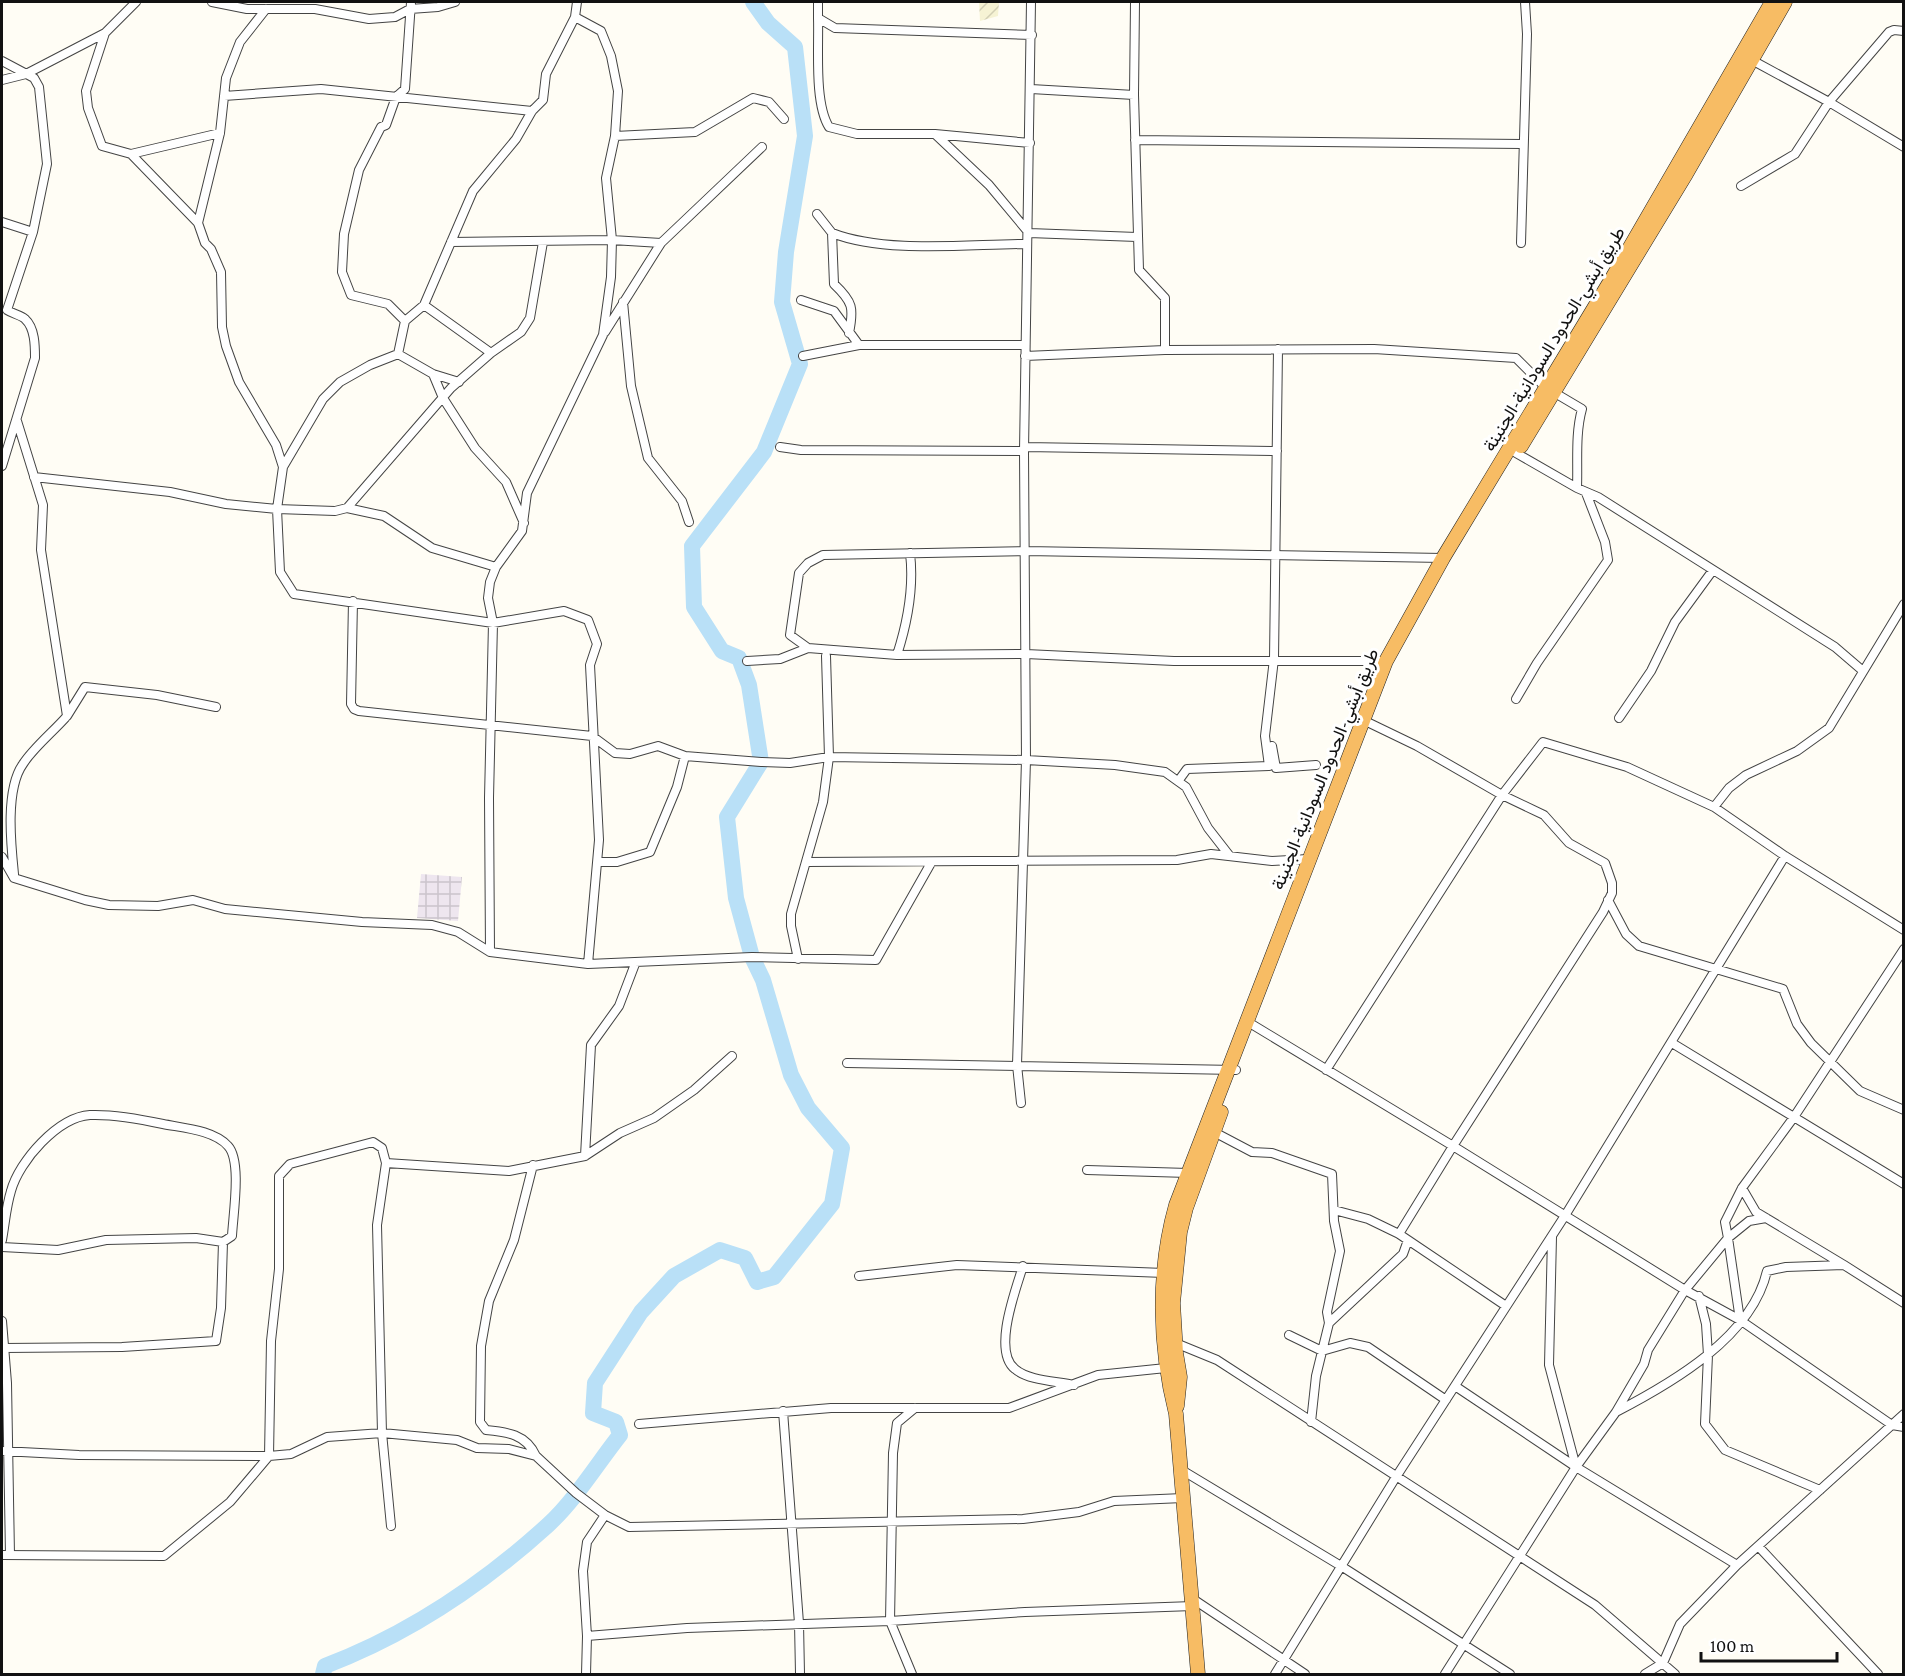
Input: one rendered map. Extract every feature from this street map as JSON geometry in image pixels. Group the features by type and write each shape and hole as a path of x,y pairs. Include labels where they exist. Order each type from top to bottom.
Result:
{"highway":[{"name":"طريق أبشي-الحدود السودانية-الجنينة","path":"1176,1414 1166,1368 1169,1341 1169,1229 1188,1173 1232,1070 1308,859 1337,793 1386,661 1410,625 1443,558 1550,390 1747,58 1772,2"},
{"path":"1747,58 1785,2"},
{"path":"1365,721 1395,662 1410,625 1516,453 1550,390"},
{"path":"1168,1272 1186,1208 1214,1132 1232,1070 1252,1025 1337,793"},
{"path":"1169,1341 1180,1377 1176,1414 1198,1674"}],"street":[{"path":"2,80 26,74 105,33 136,2"},
{"path":"212,2 247,9 299,7 369,19 395,17 410,5 438,8 455,2"},
{"path":"334,2 335,12"},
{"path":"398,354 405,321 424,305 473,191 516,139 532,111 543,100 546,74 575,17 577,2"},
{"path":"818,2 821,101 824,119 829,127 857,134 935,134 1030,143"},
{"path":"1021,1103 1017,1065 1026,760 1025,345 1029,233 1031,2"},
{"path":"1135,2 1134,95 1139,270 1165,298 1165,350"},
{"path":"1521,243 1522,144 1527,34 1525,2"},
{"path":"405,321 388,304 351,295 342,272 344,234 359,170 381,127 386,125 396,97 405,89 408,78 410,5"},
{"path":"198,223 220,133 226,78 240,42 266,9"},
{"path":"575,17 601,31 611,56 618,91 615,136 606,178 612,240 611,277 603,335"},
{"path":"818,18 835,28 1032,35"},
{"path":"1741,186 1795,154 1829,102 1889,32 1904,31"},
{"path":"105,33 86,91 88,108 102,146 131,154 220,133"},
{"path":"1747,58 1829,102 1904,147"},
{"path":"2,60 34,78 41,96 47,164 33,232 7,310 24,318 34,340 35,358 17,421 4,452 2,466"},
{"path":"224,96 321,89 532,111"},
{"path":"1031,89 1134,95"},
{"path":"615,136 695,132 753,98 769,102 784,119"},
{"path":"935,134 989,185 1029,233 1137,237"},
{"path":"1135,140 1522,144"},
{"path":"490,952 493,623 488,598 490,582 496,567 522,531 527,493 603,335 623,302 662,243 762,147"},
{"path":"131,154 198,223 205,243 211,249 221,272 222,327 226,346 239,382 276,445 284,467"},
{"path":"817,214 832,233 852,241 887,244 1027,243"},
{"path":"2,222 33,232"},
{"path":"832,233 834,284 849,298 852,315 849,333"},
{"path":"451,242 612,240 662,243"},
{"path":"347,508 443,398 491,352 521,332 530,318 543,242"},
{"path":"801,300 834,311 859,345"},
{"path":"623,302 631,386 648,458 682,501 689,522"},
{"path":"424,305 491,352"},
{"path":"803,356 859,345 1025,345"},
{"path":"1179,780 1187,770 1269,766 1266,736 1274,659 1278,349"},
{"path":"1025,356 1165,350 1374,349 1515,358 1550,390 1582,409 1577,427 1579,441 1577,488"},
{"path":"398,354 370,365 340,382 322,399 284,467 277,509 280,573 294,594 493,623 564,611 588,620 597,644 590,664 591,736 598,862 588,964"},
{"path":"398,354 433,374 459,382"},
{"path":"433,374 443,398 475,448 506,482 524,524"},
{"path":"17,421 44,505 41,550 67,716"},
{"path":"780,447 801,450 1277,451"},
{"path":"1516,453 1586,493 1598,497 1835,647 1863,671"},
{"path":"34,477 170,492 226,504 335,511 347,508 384,516 432,548 496,567"},
{"path":"1516,699 1537,663 1608,560 1605,542 1586,493"},
{"path":"808,648 790,635 799,573 807,563 823,555 1026,550 1443,558"},
{"path":"897,655 904,633 912,566 910,553"},
{"path":"1619,718 1651,671 1675,622 1713,570"},
{"path":"353,601 351,704 354,710 591,736 615,753 630,754 657,746 685,756 790,763 829,757 1026,760 1115,765 1165,772 1186,787 1208,828 1229,855"},
{"path":"1714,807 1729,788 1746,775 1797,751 1829,728 1904,604"},
{"path":"747,661 780,659 808,648 897,655 1026,654 1174,661 1274,659 1386,661"},
{"path":"798,959 791,926 791,914 824,802 829,757 826,656"},
{"path":"14,879 10,827 16,777 23,763 67,716 85,687 157,695 216,707"},
{"path":"1269,702 1271,742 1276,768 1316,765"},
{"path":"1365,721 1459,768 1502,795 1544,815 1569,843 1605,863 1612,883 1608,900 1399,1234"},
{"path":"1326,1070 1502,795 1544,742 1627,767 1714,807 1785,856 1904,930"},
{"path":"598,862 617,862 650,852 678,787 685,756"},
{"path":"806,862 1177,860 1211,854 1272,861 1308,859"},
{"path":"1275,1674 1396,1477 1566,1214 1718,969 1785,856"},
{"path":"2,857 14,879 86,900 109,904 158,906 193,900 225,909 362,922 432,925 458,932 490,952 588,964 635,964 752,957 876,960 931,863"},
{"path":"1608,900 1626,934 1639,946 1783,989 1797,1024 1829,1061 1860,1091 1904,1110"},
{"path":"1740,1320 1725,1222 1742,1188 1794,1117 1904,949"},
{"path":"585,1156 591,1045 619,1006 635,964"},
{"path":"1252,1025 1566,1214 1685,1290 1700,1296 1740,1320 1892,1425 1904,1427"},
{"path":"1672,1043 1903,1184"},
{"path":"386,1163 509,1171 585,1156 620,1133 654,1118 694,1090 732,1056"},
{"path":"847,1063 1232,1070"},
{"path":"2,1240 11,1188 33,1151 58,1127 73,1119 90,1115 130,1118 180,1128 217,1138 229,1146 236,1162 232,1236 223,1242 196,1238 165,1240 133,1238 106,1240 58,1250 2,1246"},
{"path":"1214,1132 1252,1152 1272,1153 1332,1174 1340,1251 1327,1312 1329,1323 1316,1376 1311,1422"},
{"path":"2,1321 6,1555 164,1556 230,1502 269,1456 271,1341 279,1269 279,1176 290,1164 373,1142 382,1148 386,1163 377,1225 382,1432 391,1526"},
{"path":"533,1165 514,1240 489,1301 481,1346 480,1422 486,1430 514,1433 532,1447 536,1456 576,1493 605,1515 628,1527 1023,1519 1078,1512 1114,1501 1183,1498"},
{"path":"1087,1170 1188,1173"},
{"path":"1742,1188 1756,1212 1904,1303"},
{"path":"1334,1210 1368,1219 1399,1234 1506,1306"},
{"path":"1445,1674 1576,1467 1616,1412 1644,1364 1648,1350 1685,1290 1728,1239 1749,1221 1766,1218"},
{"path":"1552,1236 1549,1365 1576,1467"},
{"path":"1329,1323 1403,1254 1408,1240"},
{"path":"4,1348 122,1347 216,1341 221,1308 223,1242"},
{"path":"859,1276 957,1265 1168,1272"},
{"path":"1616,1412 1665,1387 1708,1355 1740,1320 1763,1288 1767,1271 1786,1267 1844,1265"},
{"path":"1023,1266 1009,1316 1005,1355 1014,1369 1025,1374 1074,1385"},
{"path":"1700,1296 1706,1324 1708,1355 1705,1424 1725,1450 1820,1490"},
{"path":"1289,1335 1322,1351 1350,1343 1368,1347 1446,1400"},
{"path":"1169,1341 1217,1360 1595,1605 1675,1674"},
{"path":"639,1424 783,1411 1009,1408 1098,1375 1166,1368"},
{"path":"1455,1386 1576,1467 1737,1565"},
{"path":"912,1674 890,1621 893,1453 897,1424 915,1408"},
{"path":"783,1411 790,1522 800,1623 801,1674"},
{"path":"1645,1674 1663,1663 1680,1623 1737,1565 1904,1414"},
{"path":"4,1451 79,1455 269,1456 291,1454 327,1437 382,1432 457,1440 477,1448 509,1449 536,1456"},
{"path":"1180,1469 1341,1566 1510,1674"},
{"path":"586,1674 587,1636 583,1571 586,1542 605,1515"},
{"path":"1758,1546 1878,1674"},
{"path":"587,1636 800,1623 890,1621 1193,1602 1305,1674"}],"shaded area":[{"path":"979,2 999,2 998,16 980,21"},
{"path":"421,874 462,877 458,921 417,918"}],"waterway":[{"path":"323,1674 325,1666 385,1639 443,1606 523,1547 568,1504 620,1435 616,1422 593,1413 595,1383 641,1312 674,1276 720,1250 745,1258 757,1282 774,1277 832,1204 842,1148 808,1108 791,1075 763,980 752,957 736,898 727,817 761,762 749,685 739,658 722,651 694,607 692,546 764,452 800,364 782,302 786,252 805,136 795,47 768,23 753,2"}]}
